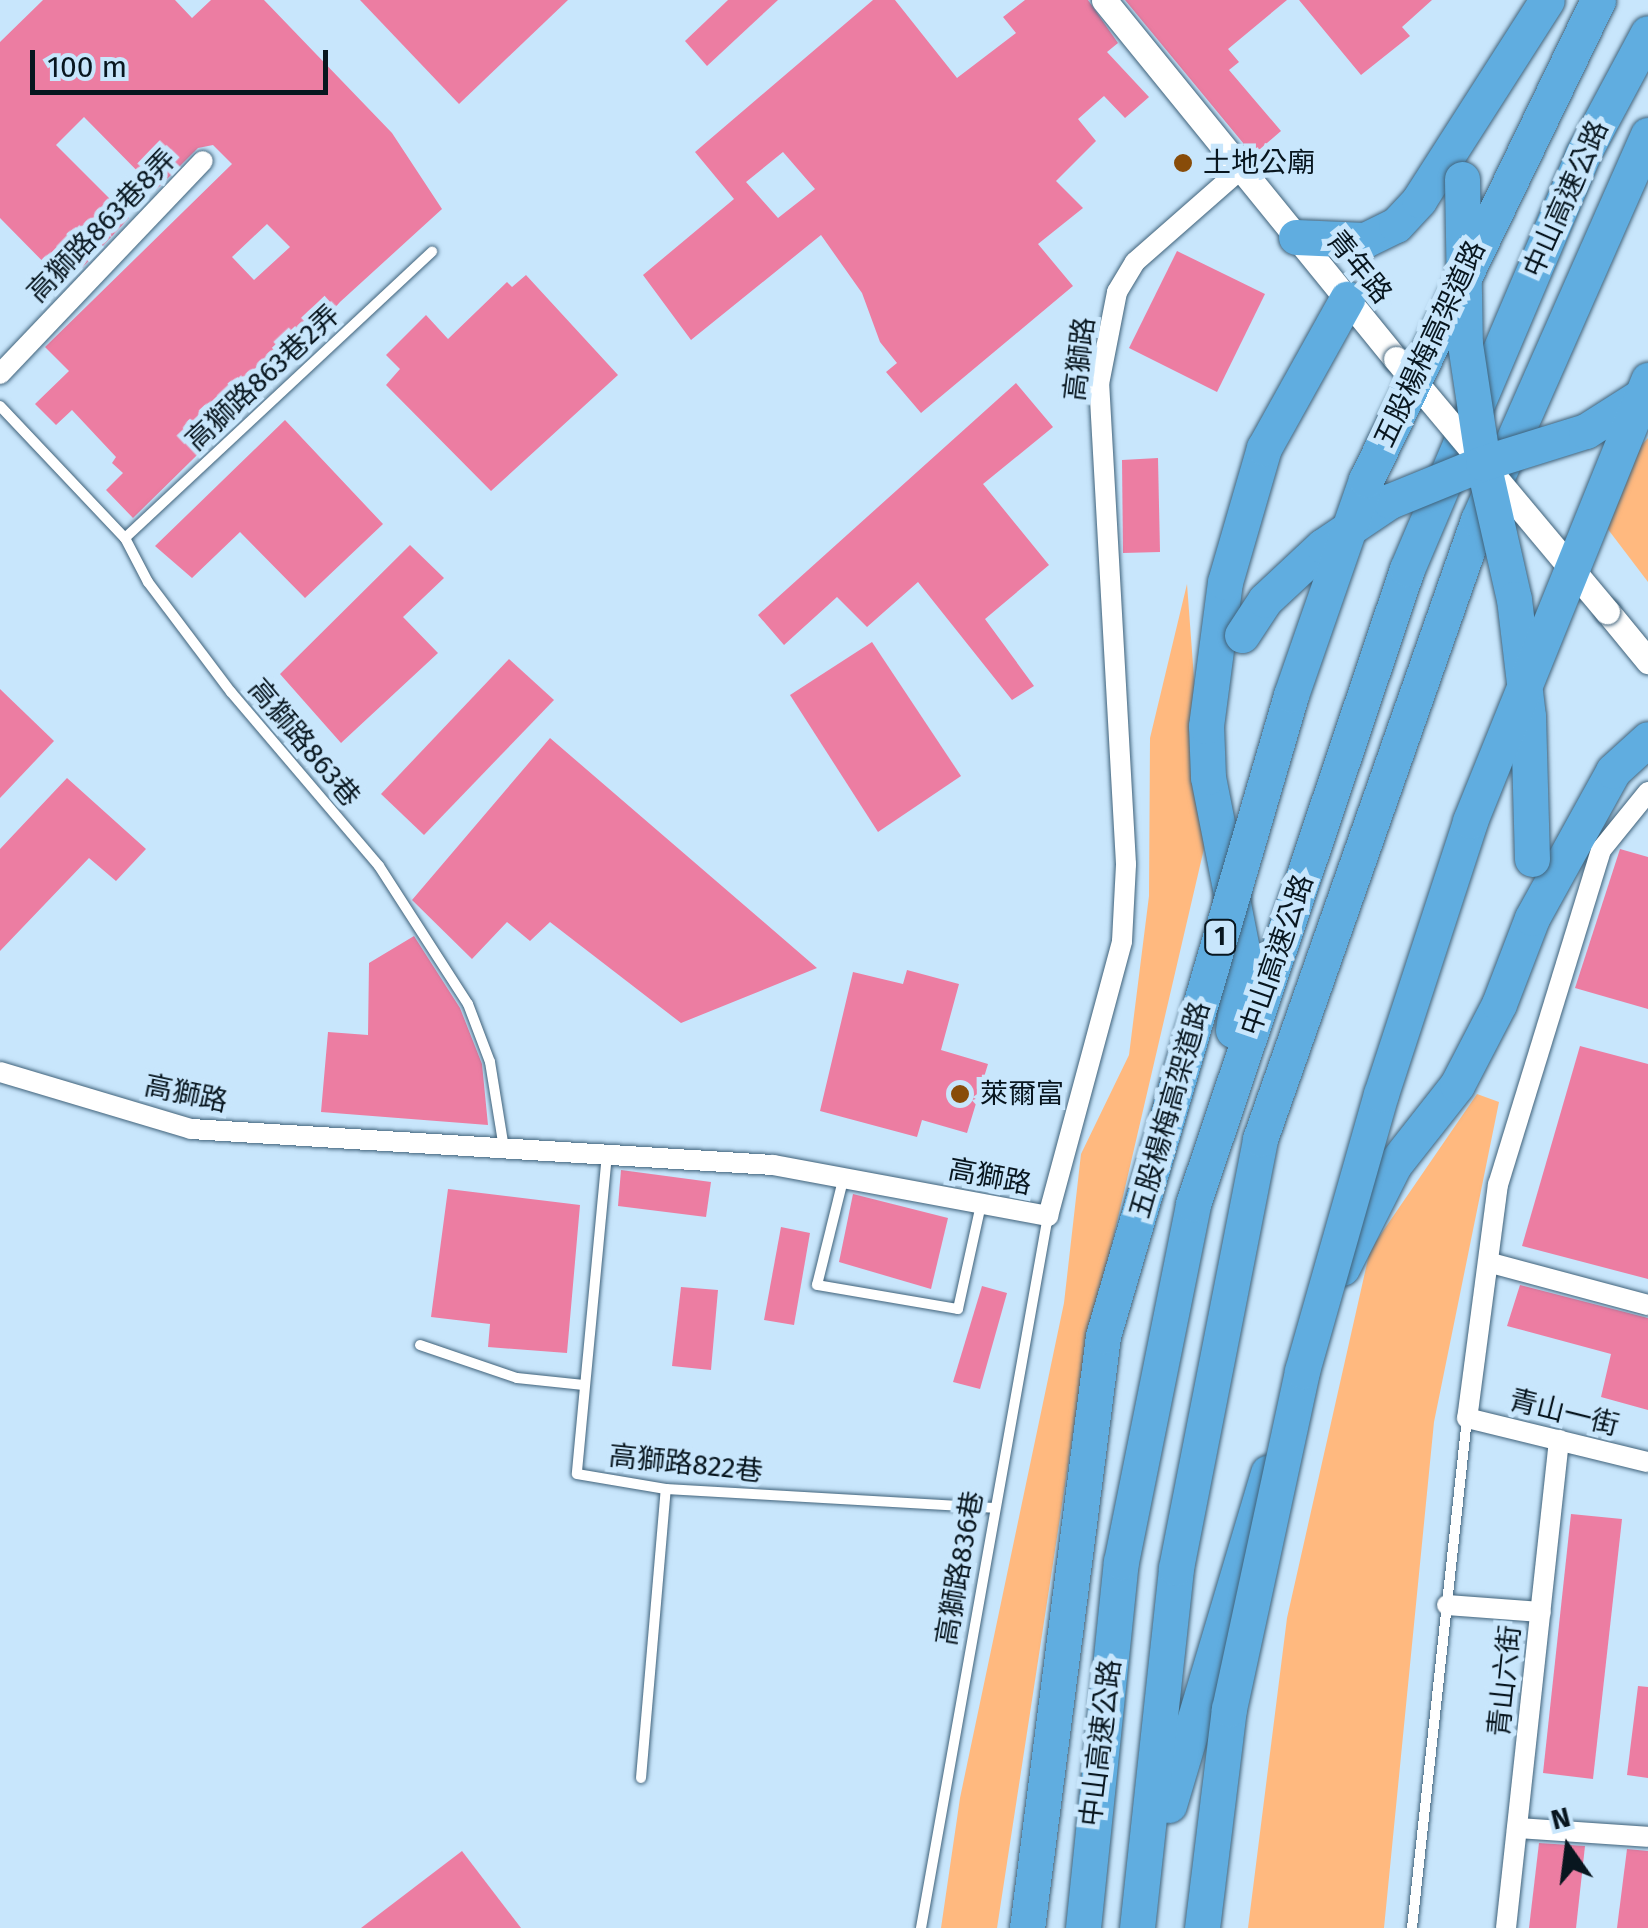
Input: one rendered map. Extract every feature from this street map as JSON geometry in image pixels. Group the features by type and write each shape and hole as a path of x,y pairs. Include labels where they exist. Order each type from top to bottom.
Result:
{"highway":[{"path":"1296,237 1365,240 1396,225 1420,200 1488,85 1546,0"},
{"name":"五股楊梅高架道路","path":"1027,1928 1103,1336 1280,733 1366,480 1598,0"},
{"name":"中山高速公路","path":"1084,1928 1122,1562 1193,1204 1408,568 1583,154 1648,33"},
{"path":"1488,85 1462,179 1464,326 1483,463 1514,599 1528,716 1532,918"},
{"name":"中山高速公路","path":"1138,1928 1176,1568 1260,1139 1478,520 1648,134"},
{"path":"1193,1204 1242,991 1244,954 1208,777 1211,683 1224,582 1264,448 1347,299"},
{"path":"1202,1928 1229,1709 1302,1371 1371,1130 1470,822 1648,380"},
{"path":"1211,683 1264,600 1323,546 1390,501 1483,463 1586,431 1648,392"},
{"path":"1138,1928 1186,1736 1252,1516 1348,1250 1394,1165 1457,1085 1499,1004 1532,918 1613,771 1648,739"}],"street":[{"name":"青年路","path":"1104,0 1648,661"},
{"name":"高獅路863巷8弄","path":"0,374 204,160"},
{"name":"高獅路","path":"0,1072 192,1130 607,1153 844,1175 1048,1216 1122,941 1126,864 1099,384 1117,292 1134,262 1241,169"},
{"path":"1467,1418 1491,1263 1498,1184 1601,850 1648,792"},
{"path":"1491,1263 1648,1305"},
{"name":"青山一街","path":"1467,1418 1648,1462"},
{"name":"青山六街","path":"1506,1928 1559,1440"},
{"path":"1447,1604 1540,1612"},
{"path":"1517,1828 1648,1838"}],"lane":[{"name":"高獅路863巷2弄","path":"124,538 432,252"},
{"name":"高獅路863巷","path":"0,406 124,538 148,582 231,692 378,866 468,1004 490,1062 504,1148"},
{"name":"高獅路822巷","path":"607,1153 578,1474 666,1489 993,1508"},
{"path":"844,1175 817,1285 958,1309 981,1204"},
{"name":"高獅路836巷","path":"921,1928 1048,1216"},
{"path":"420,1345 517,1378 584,1385"},
{"path":"1412,1928 1467,1418"},
{"path":"641,1778 666,1489"}],"shaded area":[{"path":"1648,438 1648,582 1607,528 1630,457"},
{"path":"1187,584 1206,840 1083,1368 997,1928 941,1928 960,1798 1064,1303 1081,1154 1129,1055 1149,896 1150,738"},
{"path":"1477,1094 1499,1102 1434,1422 1384,1928 1248,1928 1287,1618 1370,1250"}],"building":[{"path":"43,0 175,0 192,18 211,0 264,0 392,133 442,209 340,302 279,371 266,359 231,390 247,406 133,518 106,490 123,473 112,463 116,457 72,410 56,425 35,404 69,371 45,347 232,164 213,145 198,148 156,190 84,117 56,145 129,218 66,285 0,218 0,42","holes":["267,224 290,247 254,280 232,257"]},
{"path":"360,0 568,0 459,104"},
{"path":"728,0 778,0 707,66 685,41"},
{"path":"873,0 895,0 957,78 1016,33 1003,17 1025,0 1088,0 1118,43 1107,52 1149,97 1125,118 1104,96 1078,119 1096,141 1056,181 1083,208 1038,244 1073,286 921,413 886,372 897,363 880,342 862,293 821,235 691,340 643,275 734,199 695,152","holes":["783,152 815,189 778,218 746,182"]},
{"path":"1125,0 1287,0 1228,49 1239,62 1229,70 1281,131 1253,155"},
{"path":"1299,0 1432,0 1402,27 1410,36 1361,75"},
{"path":"1177,251 1265,294 1217,392 1129,348"},
{"path":"526,275 618,375 491,491 386,385 400,369 386,355 426,315 448,339 507,282 512,287"},
{"path":"1016,383 1053,427 983,484 1049,565 985,619 1034,686 1012,700 918,582 867,627 837,597 784,645 758,615"},
{"path":"285,420 383,524 305,598 240,532 192,578 155,546"},
{"path":"1158,458 1160,552 1123,553 1122,460"},
{"path":"410,545 444,578 403,617 438,653 341,743 280,674"},
{"path":"872,642 961,776 878,832 790,695"},
{"path":"509,659 554,700 424,835 381,794"},
{"path":"0,689 54,741 0,798"},
{"path":"550,738 817,968 681,1023 550,922 530,941 507,922 472,959 412,900"},
{"path":"67,778 146,849 116,881 89,858 0,951 0,849"},
{"path":"1620,849 1648,857 1648,1009 1575,988"},
{"path":"414,936 460,1008 482,1064 488,1125 321,1112 328,1032 368,1035 369,963"},
{"path":"907,970 959,984 941,1050 988,1064 967,1133 922,1120 917,1137 820,1111 853,972 903,984"},
{"path":"1580,1046 1648,1064 1648,1279 1522,1246"},
{"path":"621,1170 711,1182 706,1217 618,1206"},
{"path":"448,1189 580,1205 567,1353 488,1347 490,1324 431,1317"},
{"path":"853,1194 948,1218 931,1289 839,1262"},
{"path":"781,1227 810,1233 794,1325 764,1320"},
{"path":"1520,1285 1648,1318 1648,1410 1601,1397 1611,1354 1507,1326"},
{"path":"982,1286 1007,1293 980,1389 953,1382"},
{"path":"681,1287 718,1290 711,1370 672,1366"},
{"path":"1571,1514 1622,1519 1593,1779 1543,1773"},
{"path":"1638,1686 1648,1687 1648,1778 1627,1775"},
{"path":"1539,1843 1585,1846 1576,1928 1529,1928"},
{"path":"1627,1849 1648,1851 1648,1928 1617,1928"},
{"path":"462,1851 521,1928 361,1928"}],"place":[{"name":"土地公廟","path":"1183,163"},
{"name":"萊爾富","path":"960,1094"}]}
